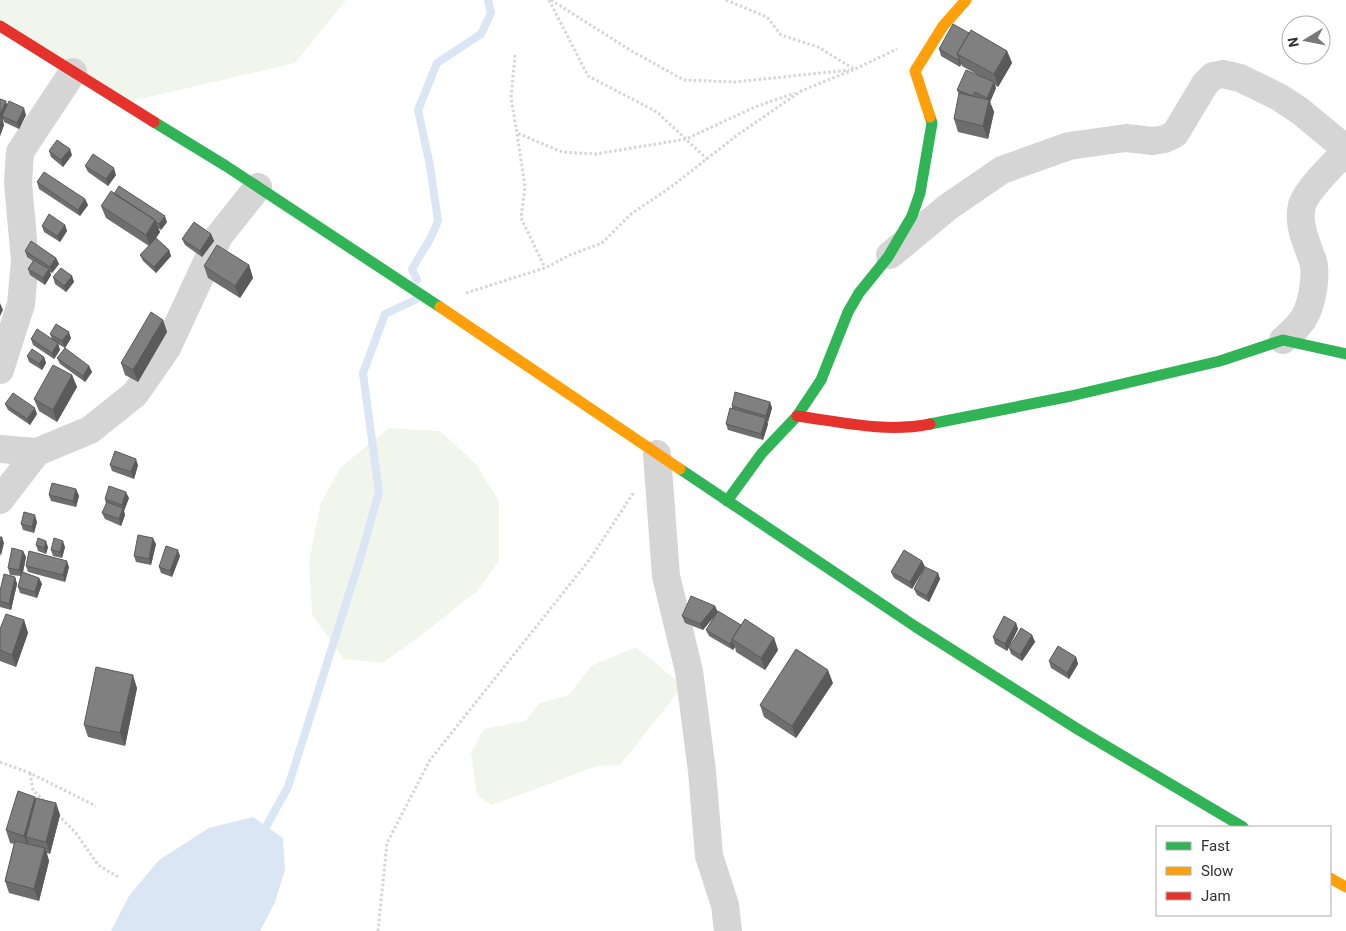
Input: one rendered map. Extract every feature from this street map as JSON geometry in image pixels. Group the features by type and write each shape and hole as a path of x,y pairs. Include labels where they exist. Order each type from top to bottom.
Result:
{"street":[{"path":"727,501 762,453 797,416 820,380 848,312 859,293 888,257 912,216 920,193 932,122 915,71 943,26 966,0"},
{"path":"0,26 258,187 374,262 924,632 1079,730 1240,826"},
{"path":"0,370 21,304 25,261 18,183 20,152 73,72"},
{"path":"797,416 880,427 914,427 1071,396 1220,361 1283,340 1296,329 1307,314 1314,278 1314,264 1302,225 1302,205 1314,186 1346,150 1300,111 1279,97 1240,78 1223,74 1212,76 1205,84 1175,134 1165,139 1153,141 1126,138 1069,146 1002,170 948,207 888,257"},
{"path":"0,448 37,452 90,430 135,394 167,348 219,236 258,187"},
{"path":"1283,340 1346,354"},
{"path":"0,500 37,452"},
{"path":"657,454 666,576 689,672 702,771 709,856 725,904 728,931"},
{"path":"1331,879 1346,887"}],"path":[{"path":"550,0 630,50 684,80 734,82 855,69"},
{"path":"550,0 588,76 657,112 707,159"},
{"path":"726,0 767,17 781,34 818,47 855,69"},
{"path":"517,133 562,152 596,154 686,139 755,107 855,69 899,48"},
{"path":"514,55 511,98 525,186 521,218 545,268"},
{"path":"424,295 460,295 545,268 570,255 602,243 631,214 671,187 736,136 801,91"},
{"path":"378,931 387,843 430,760 590,559 636,487"},
{"path":"0,762 30,773 96,806"},
{"path":"30,773 33,790 49,807"},
{"path":"56,814 76,833 98,866 120,878"}],"shaded area":[{"path":"0,0 346,0 295,63 119,104 0,27"},
{"path":"389,428 440,431 476,464 499,501 499,561 477,591 382,663 344,659 312,615 309,562 321,502 341,467"},
{"path":"636,647 683,686 620,765 597,766 492,805 477,795 471,753 484,729 525,721 540,703 569,695 591,666"},
{"path":"253,817 283,838 285,870 275,902 260,931 111,931 129,896 159,860 209,828"}],"building":[{"path":"953,24 969,33 957,54 958,60 939,49"},
{"path":"971,30 1007,51 994,74 957,54"},
{"path":"966,70 994,82 987,98 975,92 973,96 957,90"},
{"path":"959,93 989,100 983,126 954,119"},
{"path":"0,99 6,101 0,115"},
{"path":"9,101 24,108 17,123 2,116"},
{"path":"57,140 70,149 61,160 49,151"},
{"path":"93,154 114,168 106,179 85,166"},
{"path":"44,172 85,199 78,210 37,182"},
{"path":"119,186 165,216 159,224 114,194"},
{"path":"111,191 155,220 146,235 101,206"},
{"path":"49,214 65,225 57,236 42,226"},
{"path":"194,222 211,234 200,251 182,239"},
{"path":"156,238 169,250 154,267 140,255"},
{"path":"31,241 56,258 50,267 25,251"},
{"path":"217,245 249,265 235,286 204,266"},
{"path":"34,260 49,269 43,278 28,269"},
{"path":"61,268 72,276 64,286 53,277"},
{"path":"151,312 163,320 133,370 121,363"},
{"path":"56,324 69,332 62,341 50,334"},
{"path":"37,329 58,343 52,353 31,339"},
{"path":"65,348 89,366 83,376 57,358"},
{"path":"32,349 44,357 39,364 27,356"},
{"path":"53,365 72,375 53,410 34,399"},
{"path":"735,392 770,402 766,416 732,406"},
{"path":"13,393 35,408 27,419 5,404"},
{"path":"730,408 766,418 761,434 726,424"},
{"path":"115,451 136,459 131,472 110,465"},
{"path":"52,483 76,489 73,501 49,495"},
{"path":"109,486 126,492 122,505 105,499"},
{"path":"107,502 123,508 119,519 102,513"},
{"path":"24,512 35,515 32,527 21,524"},
{"path":"138,535 153,538 149,559 134,556"},
{"path":"38,538 46,541 44,548 36,545"},
{"path":"54,538 63,541 60,552 51,550"},
{"path":"166,546 178,550 170,571 159,567"},
{"path":"12,548 23,551 19,570 8,568"},
{"path":"904,550 922,561 910,582 891,572"},
{"path":"29,551 67,561 63,575 26,566"},
{"path":"925,567 938,573 927,596 914,589"},
{"path":"22,572 39,578 35,592 18,587"},
{"path":"4,574 15,577 9,604 0,601"},
{"path":"691,596 715,606 700,624 682,616"},
{"path":"718,611 741,625 730,644 706,630"},
{"path":"6,614 24,620 12,655 0,650 0,629"},
{"path":"1004,616 1016,623 1005,644 993,637"},
{"path":"745,619 774,638 761,658 732,639"},
{"path":"1021,628 1032,635 1020,655 1009,648"},
{"path":"1058,646 1076,657 1067,673 1049,661"},
{"path":"796,649 828,670 792,726 760,705"},
{"path":"96,667 133,675 120,733 84,725"},
{"path":"18,791 35,797 24,836 6,830"},
{"path":"36,798 56,803 46,842 26,837"},
{"path":"15,841 45,848 34,889 5,881"}],"waterway":[{"path":"417,280 412,269 430,239 438,221 430,166 418,110 437,63 481,34 491,13 488,0"},
{"path":"262,834 288,787 360,559 379,492 363,373 385,314 417,299"}],"traffic: fast":[{"path":"727,501 762,453 797,416 821,380 848,312 859,293 888,257 912,216 920,193 932,123 930,117"},
{"path":"154,122 226,166 440,307"},
{"path":"930,424 1071,396 1220,361 1283,340 1346,354"},
{"path":"680,469 916,627 1079,730 1241,826"}],"traffic: slow":[{"path":"930,117 915,71 943,26 966,0"},
{"path":"440,307 680,469"},
{"path":"1331,879 1346,887"}],"traffic: jam":[{"path":"0,26 154,122"},
{"path":"797,416 880,427 930,424"}]}
